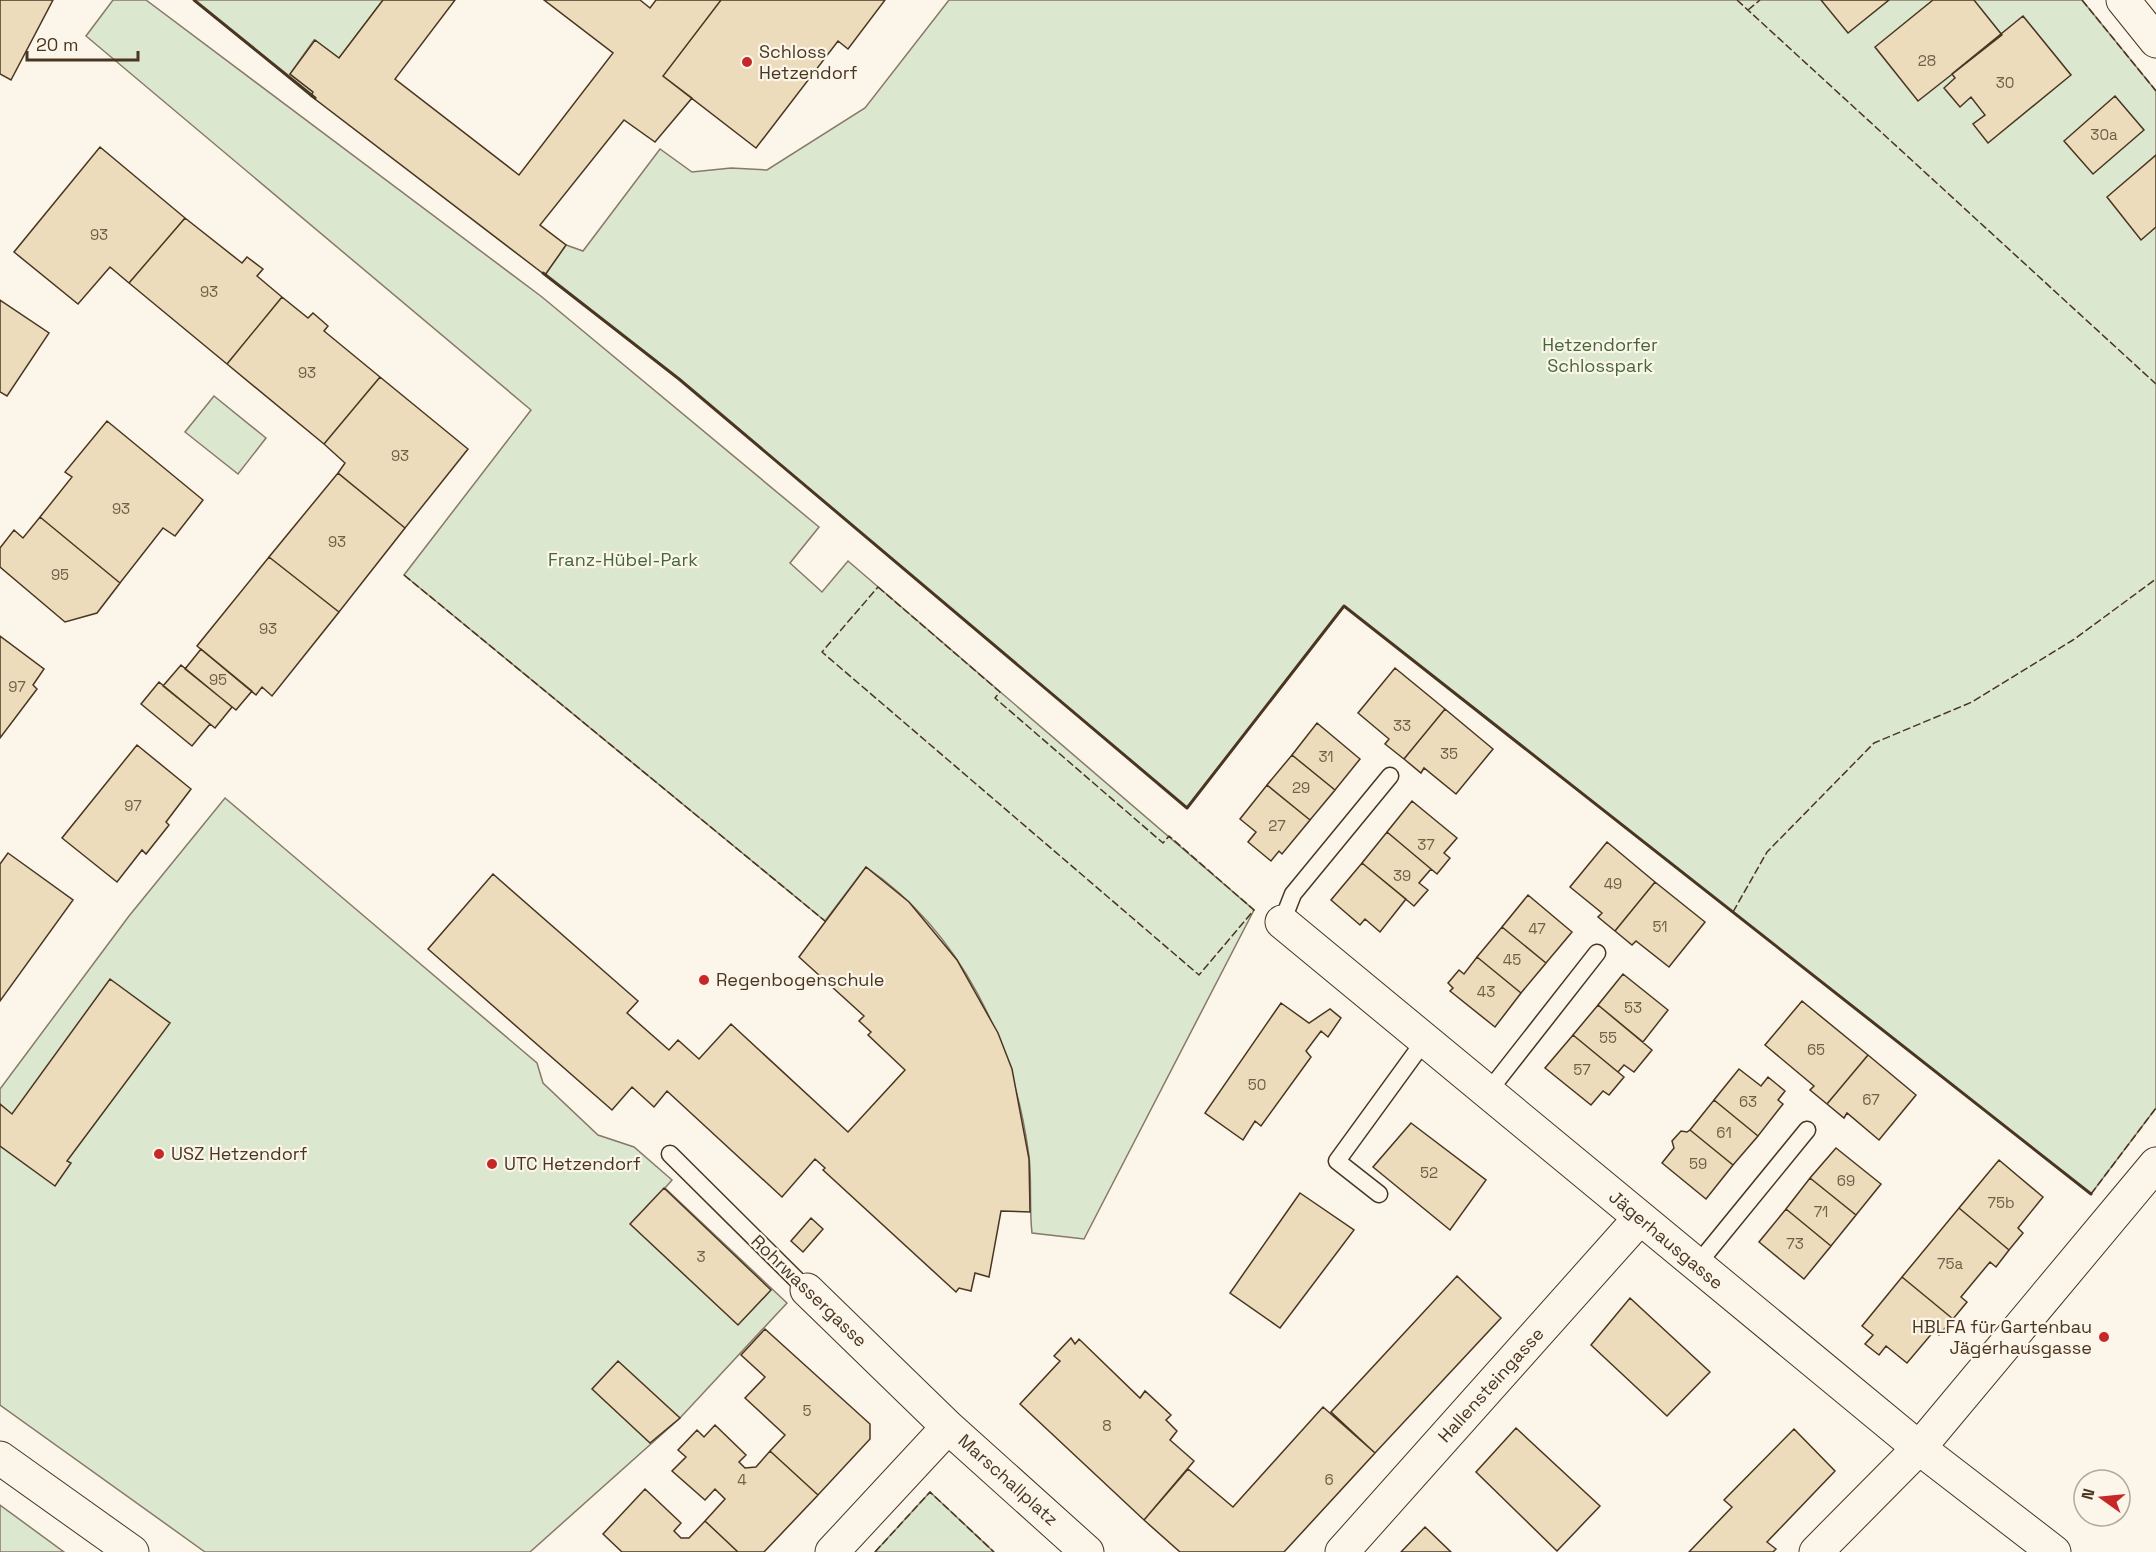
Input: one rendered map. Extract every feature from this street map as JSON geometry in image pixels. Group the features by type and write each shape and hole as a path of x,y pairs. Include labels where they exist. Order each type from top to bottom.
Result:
{"street":[{"path":"2123,0 2156,40"},
{"name":"Jägerhausgasse","path":"1282,922 1919,1448 2054,1552"},
{"path":"1816,1552 1919,1448 2156,1164"},
{"name":"Hallensteingasse","path":"1342,1552 1640,1218"},
{"name":"Rohrwassergasse","path":"807,1290 948,1427"},
{"name":"Marschallplatz","path":"832,1552 948,1427 1087,1552"},
{"path":"0,1458 132,1552"}],"lane":[{"path":"1282,922 1293,894 1390,776"},
{"path":"1488,1092 1597,953"},
{"path":"1379,1194 1337,1161 1425,1040"},
{"path":"1696,1266 1807,1130"},
{"name":"Rohrwassergasse","path":"670,1154 807,1290"}],"green space":[{"name":"Franz-Hübel-Park","path":"113,0 146,0 542,297 819,527 790,563 822,592 848,561 1254,910 1084,1239 1032,1233 1030,1165 1022,1114 1011,1072 996,1032 978,993 955,957 900,893 866,867 825,921 404,575 531,410 86,36"},
{"path":"194,0 383,0 339,58 314,40 290,74 313,92 311,96"},
{"name":"Hetzendorfer Schlosspark","path":"949,0 2082,0 2156,91 2156,1108 2091,1194 1344,606 1187,808 679,379 545,275 566,245 583,251 660,149 692,172 731,168 767,170 865,108"},
{"path":"214,396 266,438 238,474 185,432"},
{"name":"USZ Hetzendorf","path":"225,798 537,1063 543,1083 598,1135 634,1147 672,1180 665,1188 787,1303 680,1418 530,1552 205,1552 0,1405 0,1089 129,916"},
{"path":"930,1492 994,1552 875,1552"},
{"path":"0,1505 64,1552 0,1552"}],"building":[{"path":"0,0 53,0 11,80 0,74"},
{"path":"383,0 455,0 395,79 519,175 613,53 544,0 640,0 650,8 656,0 721,0 663,76 692,98 655,142 624,120 540,225 566,245 545,275 311,96 313,92 290,74 315,40 339,58"},
{"name":"Schloss Hetzendorf","path":"721,0 885,0 848,49 838,41 756,148 663,76"},
{"path":"1821,0 1889,0 1848,33"},
{"path":"1933,0 1974,0 2002,35 1918,101 1875,47"},
{"path":"2023,16 2071,75 1988,143 1973,124 1985,115 1971,97 1960,107 1944,88 1955,78 1952,74"},
{"path":"2115,96 2144,130 2093,174 2064,141"},
{"path":"100,147 185,218 129,283 110,267 78,304 14,252"},
{"path":"2156,155 2156,227 2141,240 2107,197"},
{"path":"185,218 242,263 247,257 263,269 257,276 282,297 227,364 129,283"},
{"path":"282,297 308,318 313,313 328,326 324,331 380,377 324,444 227,364"},
{"path":"0,300 49,333 7,396 0,392"},
{"path":"380,377 468,449 405,528 338,473 345,463 324,444"},
{"path":"107,421 203,500 175,536 163,528 120,583 40,517 72,477 65,472"},
{"path":"338,473 405,528 339,612 269,557"},
{"path":"40,517 120,583 97,613 65,622 0,567 0,548 14,530 23,538"},
{"path":"269,557 339,612 272,696 262,687 256,695 197,646"},
{"path":"0,636 44,669 33,685 37,689 0,738"},
{"path":"201,649 252,691 236,710 185,669"},
{"path":"181,665 232,707 215,728 163,686"},
{"path":"1395,668 1445,709 1404,759 1385,744 1389,739 1358,713"},
{"path":"159,682 210,724 192,746 141,704"},
{"path":"1445,709 1493,749 1456,794 1424,768 1421,773 1404,759"},
{"path":"1317,723 1360,759 1335,790 1292,755"},
{"path":"137,745 191,789 166,822 169,825 146,854 142,850 117,882 62,838"},
{"path":"1292,755 1335,790 1310,820 1267,785"},
{"path":"1267,785 1310,820 1282,854 1279,851 1271,861 1248,842 1256,832 1240,819"},
{"path":"1412,801 1457,838 1444,853 1450,858 1437,874 1387,832"},
{"path":"1387,832 1431,869 1419,883 1428,890 1414,906 1362,863"},
{"path":"1607,842 1655,882 1615,931 1598,917 1602,913 1570,887"},
{"path":"8,853 73,900 0,1001 0,864"},
{"path":"1362,863 1406,899 1380,932 1365,919 1360,925 1331,900"},
{"path":"866,867 909,902 957,960 998,1033 1012,1069 1029,1159 1030,1212 1001,1211 989,1277 975,1273 971,1291 959,1288 956,1292 823,1170 825,1168 815,1159 782,1197 667,1091 654,1107 632,1087 612,1110 428,949 493,874 638,1001 627,1013 669,1050 678,1040 699,1059 731,1024 848,1132 905,1070 868,1035 871,1032 859,1021 864,1016 799,957"},
{"path":"1655,882 1705,922 1669,967 1636,941 1632,945 1615,931"},
{"path":"1528,895 1572,932 1546,963 1502,927"},
{"path":"1502,927 1546,963 1521,993 1477,957"},
{"path":"1477,957 1521,993 1495,1027 1450,991 1453,988 1448,983 1459,970 1464,974"},
{"path":"1623,974 1668,1010 1643,1042 1598,1005"},
{"path":"110,979 170,1023 67,1161 71,1163 55,1186 0,1146 0,1104 12,1114"},
{"path":"1802,1001 1868,1055 1827,1104 1810,1090 1814,1086 1765,1045"},
{"path":"1281,1003 1309,1023 1330,1009 1341,1018 1328,1037 1321,1031 1306,1051 1311,1057 1261,1126 1255,1121 1243,1140 1205,1113"},
{"path":"1598,1005 1652,1050 1634,1072 1624,1065 1618,1072 1573,1035"},
{"path":"1573,1035 1624,1077 1609,1095 1603,1091 1591,1105 1545,1068"},
{"path":"1868,1055 1916,1095 1879,1140 1847,1113 1844,1118 1827,1104"},
{"path":"1739,1069 1761,1086 1768,1077 1785,1091 1778,1100 1783,1104 1758,1136 1714,1100"},
{"path":"1714,1100 1758,1136 1733,1165 1690,1130"},
{"path":"1411,1123 1486,1180 1450,1230 1373,1167"},
{"path":"1690,1130 1733,1165 1706,1199 1662,1163 1674,1148 1672,1141 1681,1131"},
{"path":"1836,1148 1881,1184 1856,1215 1810,1178"},
{"path":"1999,1160 2043,1197 2018,1228 2023,1233 2009,1250 1959,1208"},
{"path":"1810,1178 1856,1215 1831,1246 1786,1209"},
{"name":"UTC Hetzendorf","path":"664,1188 771,1290 738,1325 630,1224"},
{"path":"1300,1193 1354,1230 1280,1328 1230,1293"},
{"path":"1959,1208 2009,1250 1996,1267 1990,1262 1961,1297 1967,1302 1953,1319 1902,1277"},
{"path":"1786,1209 1831,1246 1804,1279 1759,1242"},
{"path":"811,1218 823,1229 803,1252 791,1241"},
{"path":"1457,1276 1501,1318 1375,1453 1331,1412"},
{"path":"1902,1277 1953,1319 1939,1335 1934,1331 1907,1363 1886,1346 1879,1355 1865,1344 1873,1335 1862,1326"},
{"path":"1630,1298 1710,1372 1667,1416 1591,1345"},
{"path":"765,1329 870,1424 870,1439 818,1495 770,1451 785,1435 745,1398 765,1377 741,1355"},
{"path":"1071,1338 1075,1344 1079,1339 1140,1398 1145,1391 1171,1415 1166,1420 1177,1431 1170,1440 1194,1461 1144,1520 1020,1404 1060,1361 1054,1356"},
{"path":"618,1361 680,1418 650,1443 592,1389"},
{"path":"1323,1407 1375,1453 1284,1552 1180,1552 1144,1520 1188,1469 1233,1507"},
{"path":"715,1425 746,1455 739,1462 745,1468 756,1467 770,1451 818,1495 764,1552 738,1552 705,1521 725,1499 715,1489 705,1500 672,1471 686,1457 678,1450 697,1430 704,1437"},
{"path":"1516,1428 1600,1506 1557,1551 1476,1472"},
{"path":"1794,1429 1835,1471 1767,1542 1776,1549 1773,1552 1689,1552 1732,1507 1724,1500"},
{"path":"645,1489 681,1523 674,1531 681,1538 689,1538 705,1521 738,1552 622,1552 603,1534"},
{"path":"1425,1527 1451,1552 1401,1552"}],"fence":[{"path":"1737,0 2156,384"},
{"path":"1748,10 1760,0"},
{"path":"2082,0 2156,91"},
{"path":"404,575 825,921"},
{"path":"1733,912 1767,852 1874,743 1972,702 2073,640 2156,579"},
{"path":"878,587 1000,692 995,698 1163,843 1169,836 1254,910 1199,975 822,652 878,587"},
{"path":"2091,1194 2156,1108"},
{"path":"875,1552 930,1492 994,1552"}],"wall":[{"path":"194,0 315,98"},
{"path":"543,273 679,379 1187,808 1344,606 2091,1194"}],"place":[{"name":"Schloss Hetzendorf","path":"747,62"},
{"name":"Regenbogenschule","path":"704,980"},
{"name":"USZ Hetzendorf","path":"159,1154"},
{"name":"UTC Hetzendorf","path":"492,1164"},
{"name":"HBLFA für Gartenbau Jägerhausgasse","path":"2104,1337"}]}
